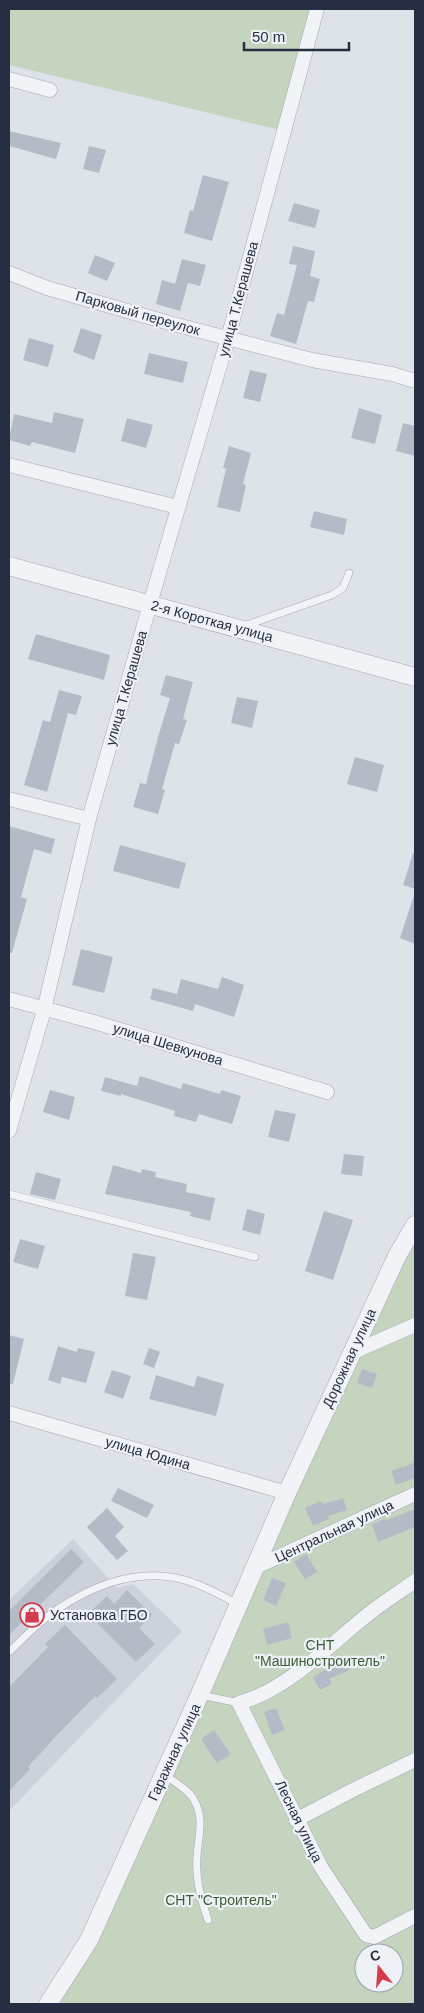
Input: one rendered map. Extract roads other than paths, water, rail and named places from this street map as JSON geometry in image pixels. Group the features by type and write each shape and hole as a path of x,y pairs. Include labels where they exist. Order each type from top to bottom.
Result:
{"street":[{"name":"улица Т.Керашева","path":"9,1131 44,1010 89,819 228,338 317,9"},
{"path":"9,79 50,90"},
{"name":"Парковый переулок","path":"9,273 47,288 228,338 312,360 392,374 415,381"},
{"path":"9,465 178,507"},
{"name":"2-я Короткая улица","path":"9,566 415,677"},
{"path":"9,799 89,819"},
{"name":"улица Шевкунова","path":"9,999 94,1022 327,1092"},
{"name":"Дорожная улица","path":"287,1493 351,1352 397,1256 415,1225"},
{"path":"351,1352 415,1325"},
{"name":"улица Юдина","path":"9,1413 287,1493"},
{"name":"Гаражная улица","path":"48,2004 90,1940 287,1493"},
{"name":"Центральная улица","path":"254,1568 415,1494"},
{"path":"239,1703 257,1698 284,1681 371,1611 415,1581"},
{"name":"Лесная улица","path":"239,1703 321,1867 366,1935 374,1938 415,1916"},
{"path":"296,1820 415,1760"}],"lane":[{"path":"238,628 332,595 342,588 349,574"},
{"path":"9,1194 254,1258"},
{"path":"9,1652 58,1609 97,1587 133,1576 170,1577 203,1586 238,1604"},
{"path":"200,1694 239,1703"},
{"path":"163,1773 194,1798 200,1812 201,1831 197,1856 198,1890 208,1920"}],"place":[{"name":"Установка ГБО","path":"32,1615"}],"park label":[{"name":"СНТ \"Машиностроитель\"","path":"320,1654"},
{"name":"СНТ \"Строитель\"","path":"221,1900"}]}
